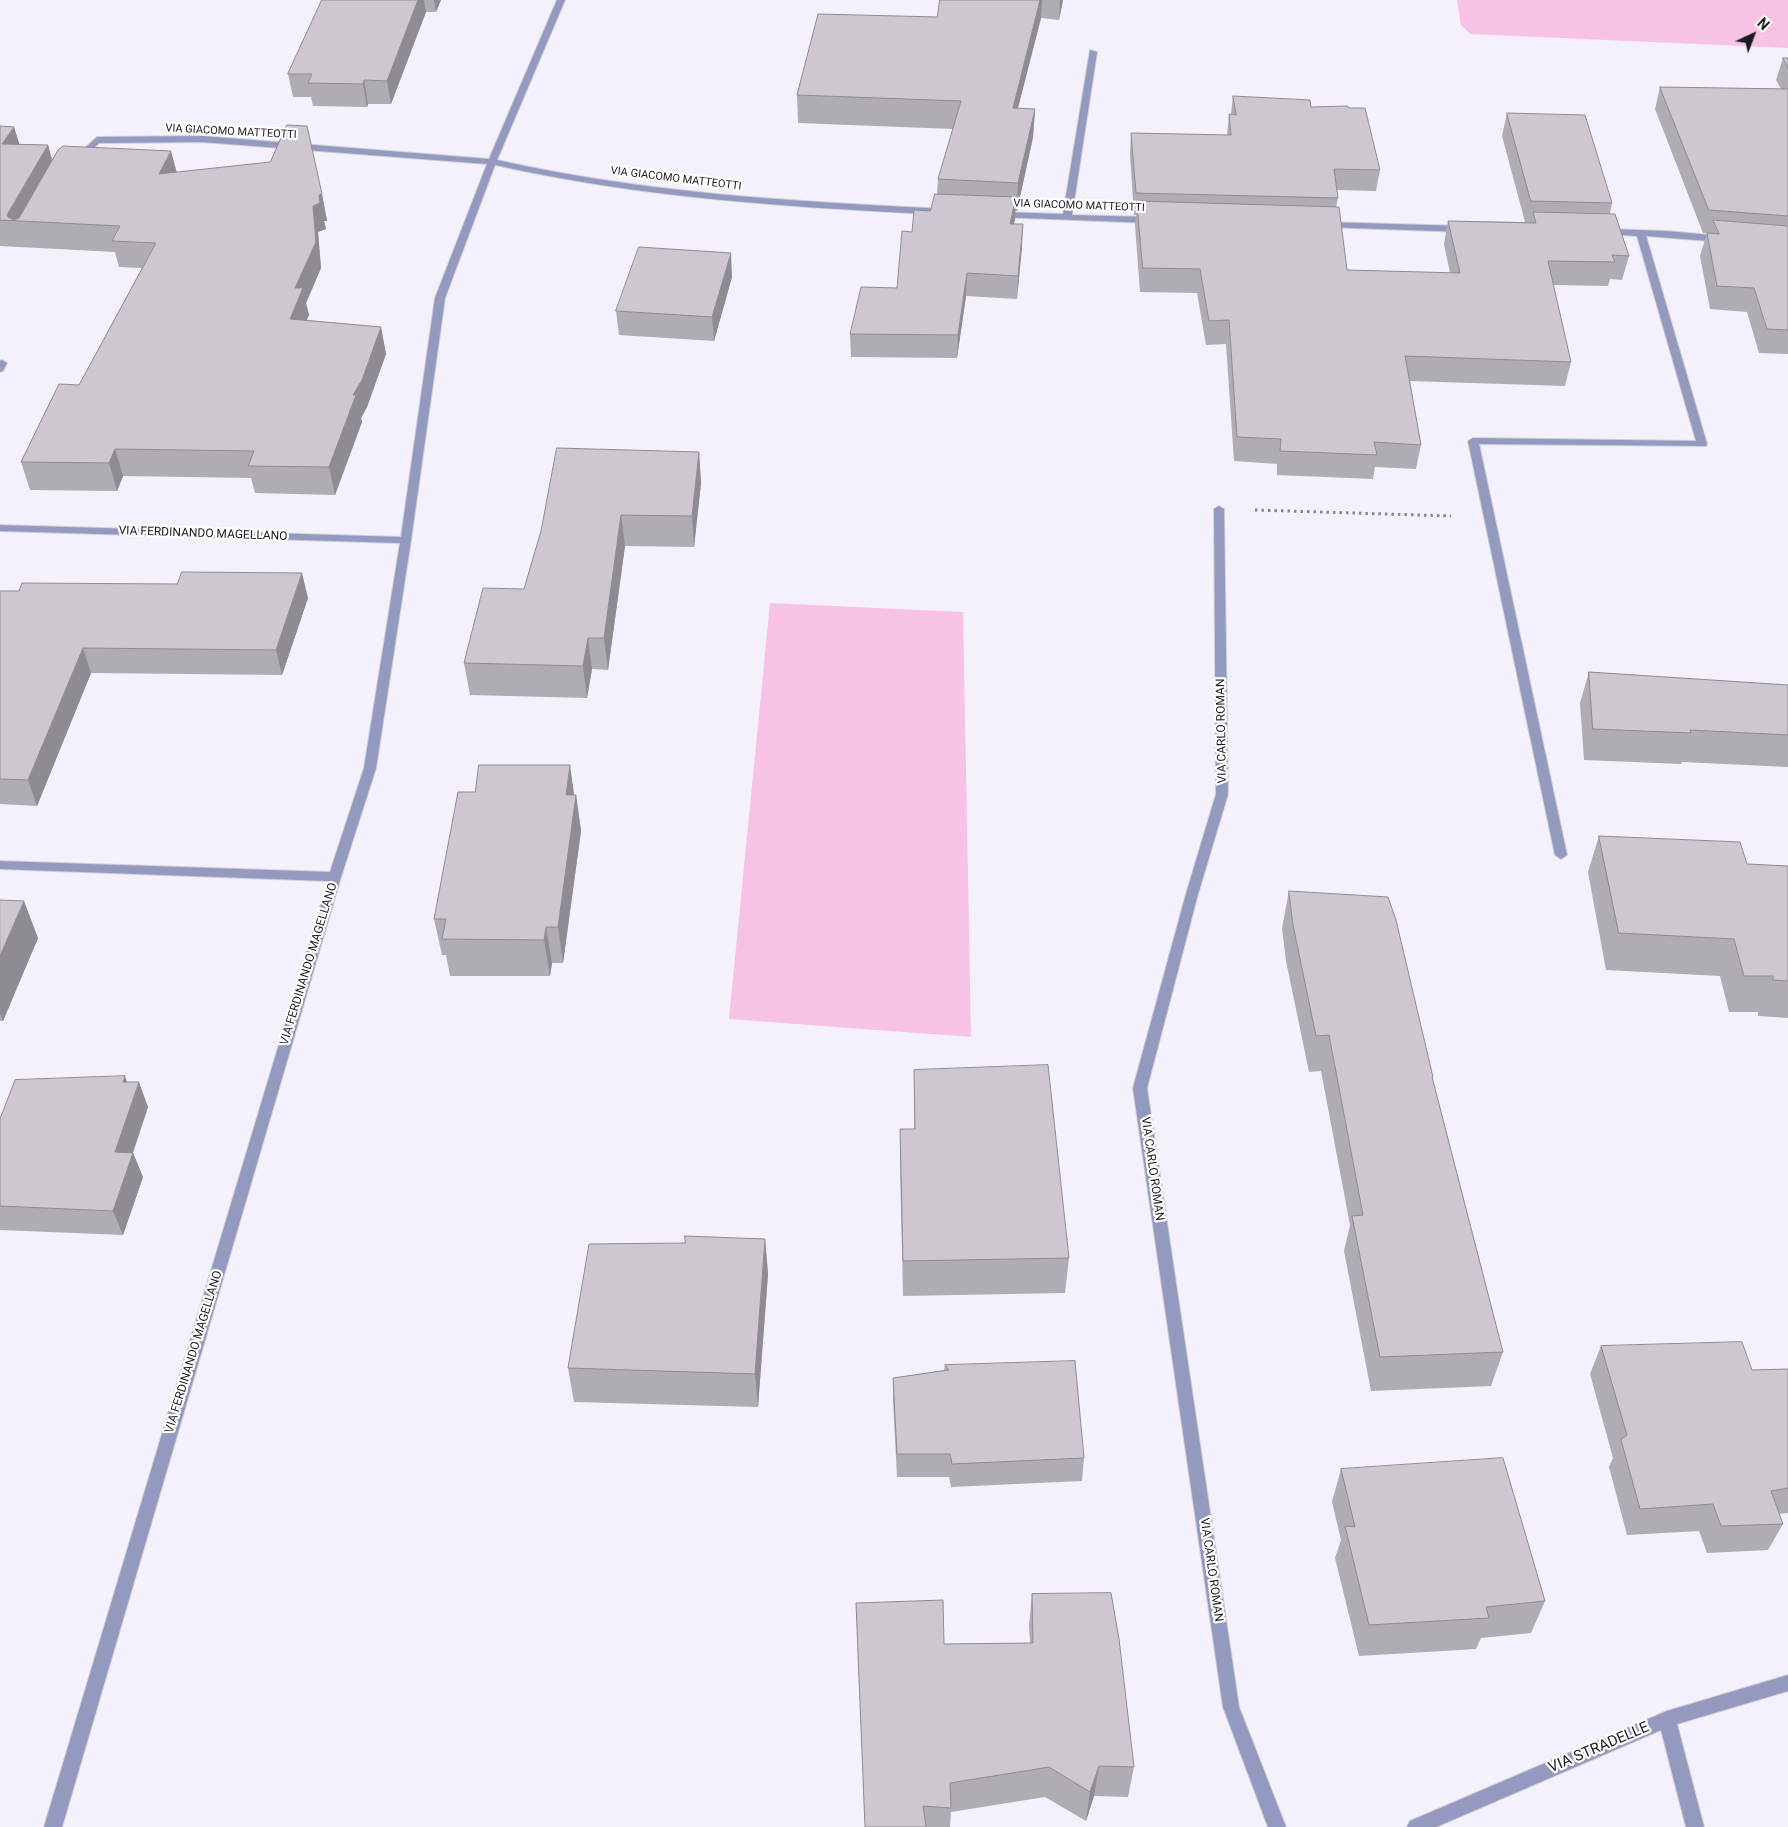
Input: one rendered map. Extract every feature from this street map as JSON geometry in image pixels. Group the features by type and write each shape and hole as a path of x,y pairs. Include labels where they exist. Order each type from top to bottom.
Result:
{"street":[{"path":"492,162 561,0"},
{"path":"1067,218 1094,52"},
{"name":"VIA GIACOMO MATTEOTTI","path":"73,163 97,140 202,139 492,162 533,171 677,193 827,206 942,212"},
{"name":"VIA FERDINANDO MAGELLANO","path":"53,1827 335,877 370,768 406,540 440,298 492,162"},
{"name":"VIA GIACOMO MATTEOTTI","path":"990,214 1156,220"},
{"path":"1314,224 1472,229"},
{"path":"1591,232 1640,233 1732,240"},
{"path":"1561,855 1473,441 1702,444 1640,233"},
{"name":"VIA CARLO ROMAN","path":"1219,509 1222,794 1192,894 1140,1088 1231,1707 1277,1827"},
{"name":"VIA FERDINANDO MAGELLANO","path":"0,528 406,540"},
{"name":"VIA FERDINANDO MAGELLANO","path":"0,865 335,877"},
{"name":"VIA STRADELLE","path":"1416,1827 1667,1719 1788,1684"},
{"path":"1667,1719 1695,1827"}],"path":[{"path":"1219,509 1489,517"}],"shaded area":[{"path":"1457,0 1788,0 1788,48 1470,34 1461,25"},
{"path":"770,603 963,612 971,1037 729,1019"}],"building":[{"path":"322,0 418,0 387,81 364,80 363,84 308,83 312,74 288,74"},
{"path":"940,0 1040,0 1013,108 1035,109 1018,183 938,179 961,101 797,95 818,14 937,17"},
{"path":"1783,58 1788,58 1788,68"},
{"path":"1660,87 1788,89 1788,216 1709,210"},
{"path":"1233,96 1310,100 1311,107 1347,106 1350,108 1365,108 1380,170 1334,169 1338,198 1136,193 1131,133 1231,135 1229,114 1236,115"},
{"path":"1507,113 1585,115 1612,203 1531,201"},
{"path":"287,125 307,126 322,194 319,195 320,203 313,206 316,242 295,288 303,288 290,319 381,327 362,380 353,395 356,395 329,467 248,466 254,451 115,449 109,463 21,462 59,384 79,385 156,243 112,241 120,226 0,220 0,126 14,127 2,144 48,145 7,215 14,220 19,218 58,150 63,146 171,151 159,174 270,162"},
{"path":"935,194 1016,197 1010,224 1023,224 1018,276 967,273 958,335 850,334 861,287 897,288 902,231 912,232 914,210 930,211"},
{"path":"1137,201 1339,207 1347,270 1460,273 1448,221 1536,223 1533,212 1615,214 1629,256 1612,255 1615,262 1548,261 1571,362 1405,356 1421,445 1374,442 1377,455 1280,451 1281,439 1237,437 1229,320 1209,321 1200,269 1143,268"},
{"path":"1713,220 1788,226 1788,330 1767,329 1754,288 1717,286 1707,233 1719,234"},
{"path":"639,247 731,253 712,317 616,311"},
{"path":"557,448 699,452 692,516 621,515 604,638 588,638 583,666 464,663 483,588 524,589 541,531"},
{"path":"182,572 302,573 276,650 83,648 28,780 0,779 0,591 19,591 22,583 177,584"},
{"path":"1589,672 1788,685 1788,735 1690,730 1691,733 1593,729"},
{"path":"479,765 570,765 566,795 576,795 558,927 546,927 544,940 442,939 446,919 434,919 458,792 475,792"},
{"path":"1599,836 1740,842 1747,864 1788,866 1788,981 1773,980 1773,976 1744,976 1734,939 1619,933"},
{"path":"1289,891 1388,897 1396,920 1432,1077 1503,1352 1380,1357 1352,1216 1363,1215 1329,1035 1316,1036 1293,925"},
{"path":"0,900 24,901 0,956"},
{"path":"1048,1065 1069,1258 903,1261 900,1129 915,1129 914,1070"},
{"path":"125,1076 123,1082 139,1082 115,1152 133,1153 113,1211 0,1206 0,1119 15,1080"},
{"path":"685,1236 765,1239 755,1374 568,1368 589,1244 685,1243"},
{"path":"1742,1342 1752,1370 1788,1369 1788,1488 1771,1491 1783,1524 1721,1526 1713,1504 1640,1509 1621,1440 1627,1435 1601,1346"},
{"path":"1075,1361 1084,1458 952,1464 950,1454 897,1454 893,1378 949,1370 945,1365"},
{"path":"1503,1458 1545,1601 1486,1607 1489,1618 1369,1625 1345,1526 1355,1527 1341,1469"},
{"path":"1111,1593 1119,1639 1134,1767 1099,1766 1090,1792 1049,1767 950,1783 951,1808 923,1806 926,1827 865,1827 856,1603 943,1600 944,1644 1033,1643 1032,1594"}]}
